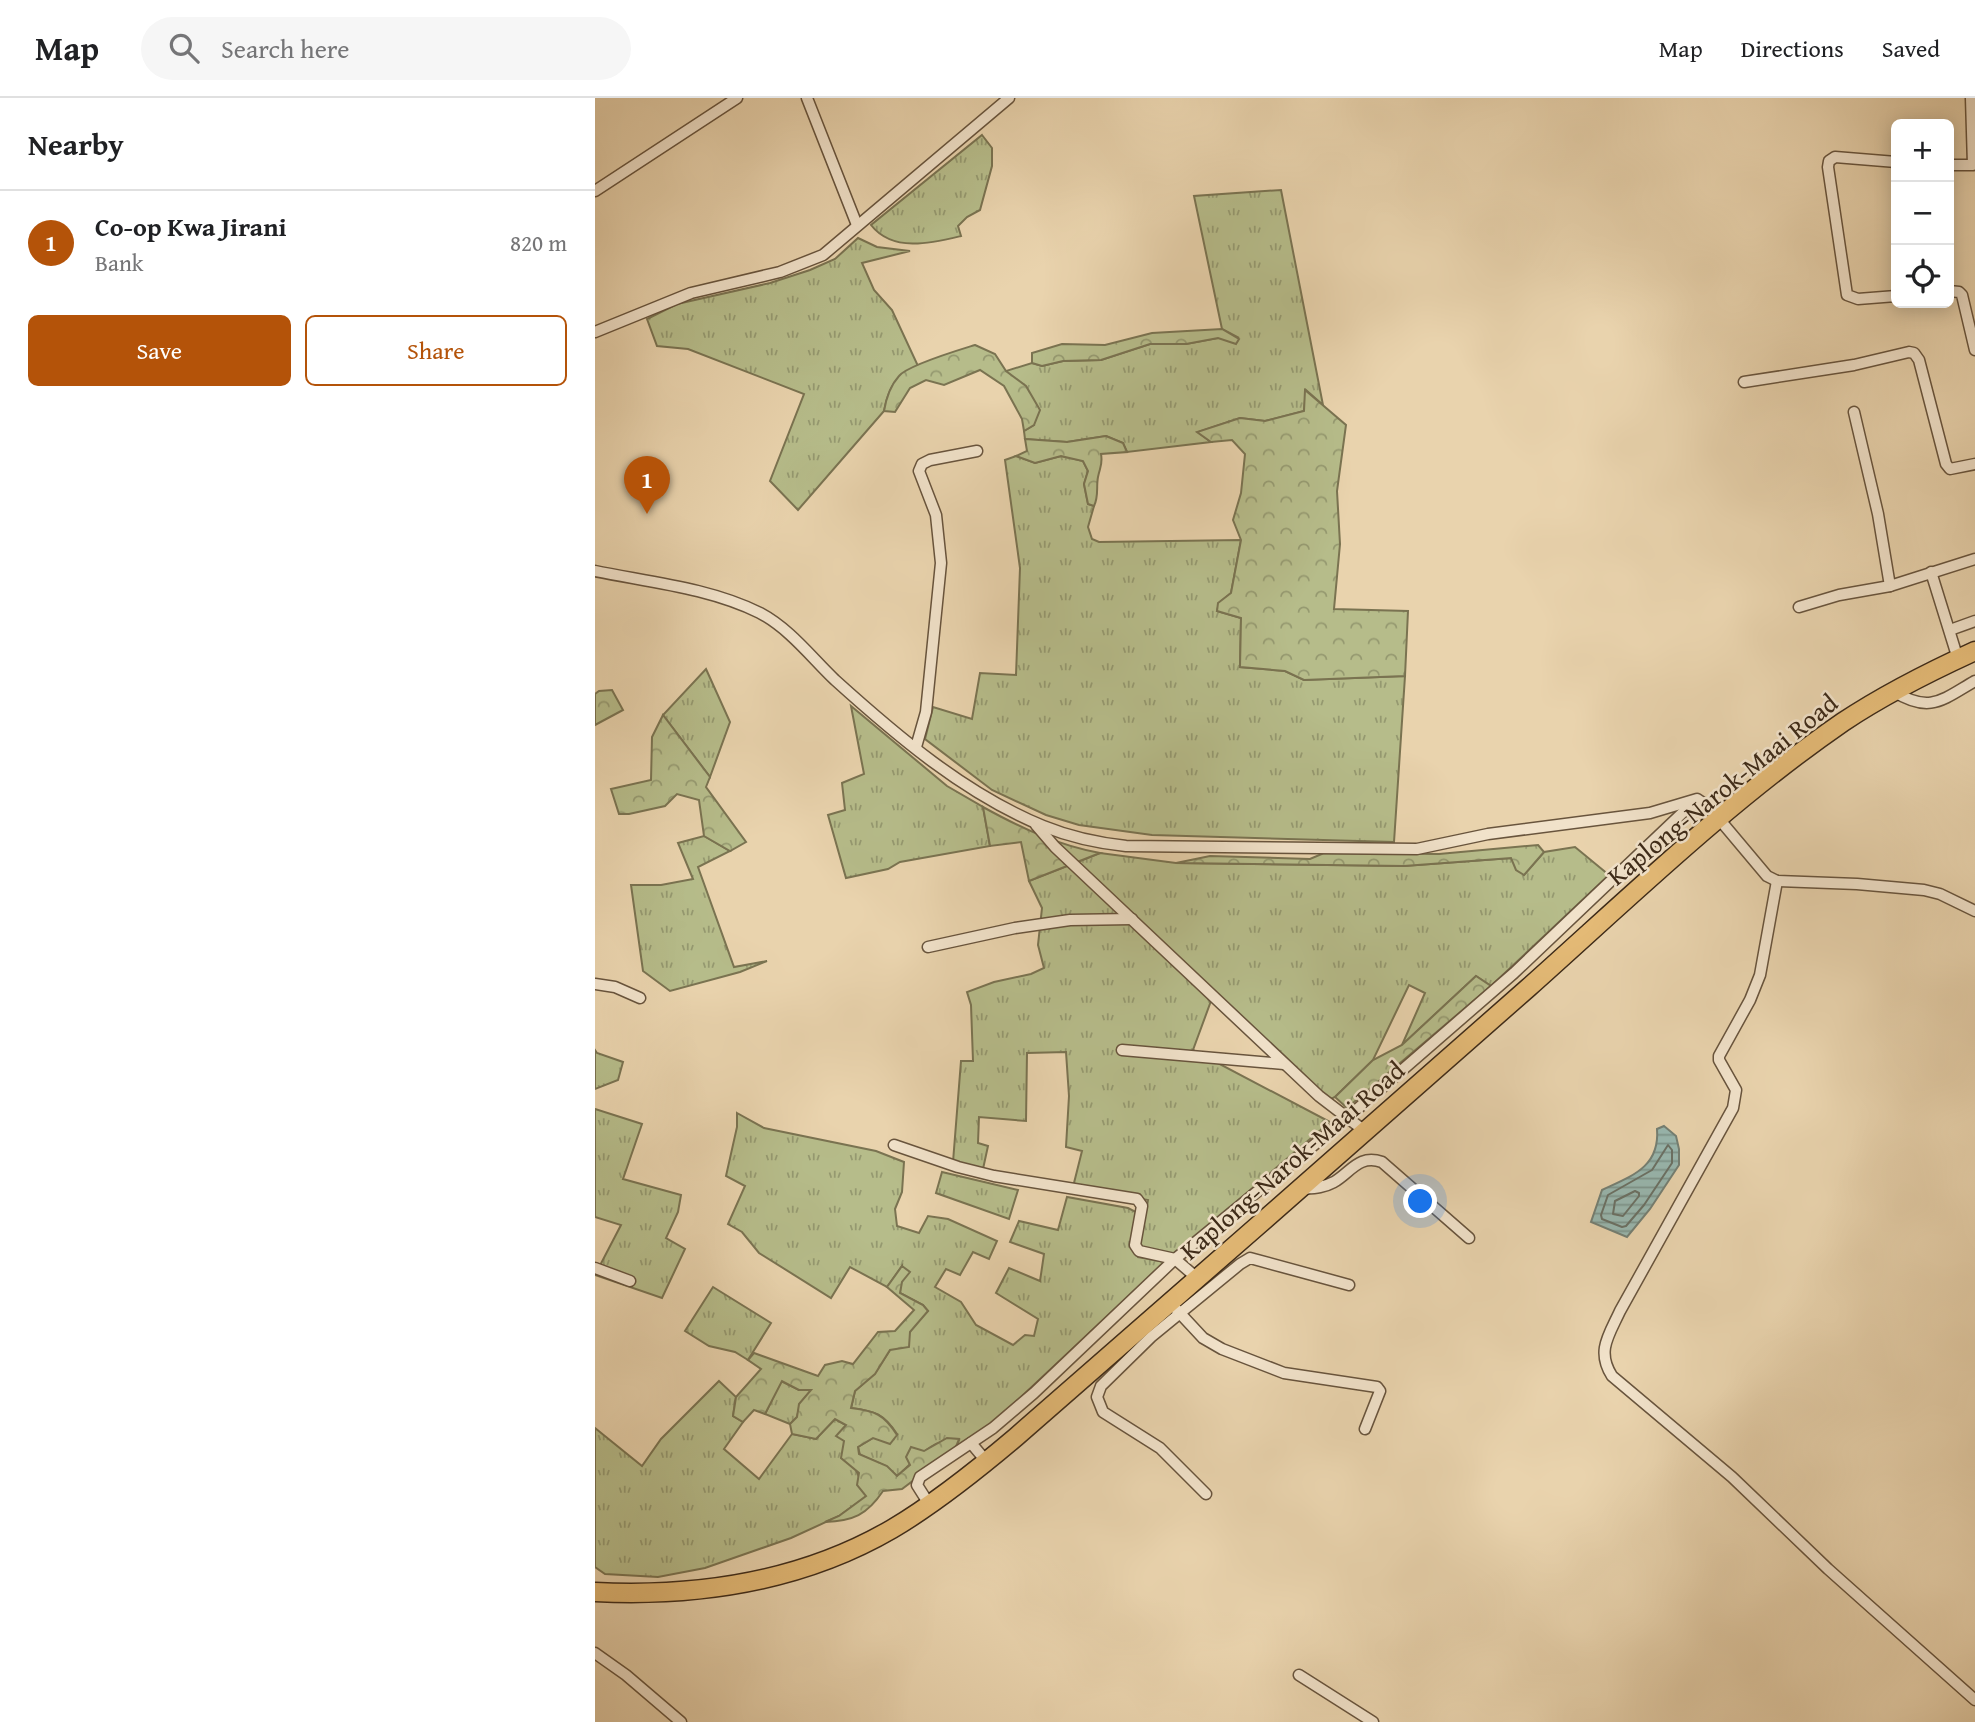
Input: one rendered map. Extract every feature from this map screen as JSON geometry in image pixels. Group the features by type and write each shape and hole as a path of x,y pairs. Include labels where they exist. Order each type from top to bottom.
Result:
{"highway":[{"name":"Kaplong-Narok-Maai Road","path":"595,1592 666,1594 716,1589 780,1576 831,1558 879,1536 929,1504 1174,1308 1196,1278 1301,1189 1440,1063 1720,819 1844,722 1893,691 1967,655"}],"street":[{"path":"807,98 857,225"},
{"path":"595,332 691,293 803,264 823,255 1009,98"},
{"path":"1954,165 1973,165 1972,98"},
{"path":"595,191 734,99"},
{"path":"1891,162 1835,157 1829,161 1828,167 1847,295 1858,299 1891,296"},
{"path":"1954,292 1962,295 1975,350"},
{"path":"1744,382 1828,370 1914,353 1919,360 1946,464 1953,469 1975,464"},
{"path":"1854,412 1878,514 1890,586"},
{"path":"916,747 926,712 941,563 936,515 920,478 920,468 930,460 977,451"},
{"path":"1800,607 1839,595 1890,586 1975,559"},
{"path":"595,571 710,595 760,614 781,627 900,737 965,784 1033,821 1081,838 1126,846 1417,849 1488,834 1650,813 1697,800 1704,802 1720,819 1760,869 1777,881 1924,890 1940,894 1975,911"},
{"path":"1931,572 1950,630 1967,655"},
{"path":"1950,630 1975,621"},
{"path":"1893,691 1907,700 1923,704 1948,697 1975,681"},
{"path":"929,1504 917,1481 993,1428 1034,1394 1175,1259 1347,1118 1514,973 1697,800"},
{"path":"1033,821 1055,847 1285,1064 1366,1132"},
{"path":"1777,881 1760,975 1750,1000 1719,1056 1733,1082 1736,1100 1698,1174 1620,1311 1607,1340 1603,1356 1605,1365 1612,1376 1732,1477 1828,1569 1975,1700"},
{"path":"928,947 1015,928 1070,920 1132,919"},
{"path":"1514,973 1526,990"},
{"path":"595,984 615,987 640,998"},
{"path":"1122,1051 1285,1064"},
{"path":"894,1145 994,1176 1137,1199 1142,1206 1135,1245 1139,1251 1175,1259 1196,1278"},
{"path":"1301,1189 1320,1188 1335,1182 1361,1162 1371,1159 1382,1163 1469,1238"},
{"path":"1206,1494 1160,1448 1103,1412 1097,1396 1101,1387 1151,1337 1174,1308 1251,1258 1349,1285"},
{"path":"595,1268 630,1281"},
{"path":"1174,1308 1203,1338 1222,1349 1284,1373 1377,1387 1380,1391 1365,1429"},
{"path":"971,1443 986,1461"},
{"path":"595,1653 626,1675 681,1722"},
{"path":"1299,1675 1373,1722"}],"green space":[{"path":"982,135 992,148 992,166 980,210 958,226 961,236 926,243 901,243 880,234 871,225"},
{"path":"1281,190 1323,405 1306,390 1304,411 1265,421 1240,418 1198,432 1211,442 1127,452 1123,443 1106,436 1067,442 1025,439 1024,431 1034,425 1006,371 1032,363 1042,366 1063,361 1101,360 1150,344 1186,344 1218,338 1239,338 1222,329 1194,196"},
{"path":"858,238 877,247 910,251 862,263 874,290 892,310 918,366 898,378 888,395 884,411 798,510 770,481 804,394 688,349 657,346 647,319 677,304 770,283 810,270 835,259"},
{"path":"1222,329 1239,339 1236,344 1218,338 1186,344 1150,344 1101,360 1063,361 1042,366 1032,363 1032,353 1062,344 1105,345 1152,333"},
{"path":"975,345 995,354 1006,371 1026,386 1040,410 1034,425 1024,431 1022,419 1004,386 980,370 944,385 926,380 910,388 895,412 884,411 891,388 904,372 934,358"},
{"path":"1305,390 1346,425 1337,491 1340,544 1334,609 1408,611 1405,676 1304,680 1285,671 1240,667 1241,618 1217,611 1218,603 1231,593 1241,540 1233,520 1241,493 1245,454 1232,440 1211,442 1197,432 1240,418 1265,421 1304,411"},
{"path":"1106,436 1123,443 1127,452 1101,454 1094,506 1088,504 1084,484 1088,471 1083,461 1061,456 1035,463 1016,456 1027,451 1025,439 1067,442"},
{"path":"1016,456 1035,463 1061,456 1083,461 1088,471 1084,484 1088,504 1094,506 1088,527 1092,539 1099,542 1241,540 1231,593 1219,603 1217,611 1241,618 1240,667 1285,671 1304,680 1405,676 1394,842 1152,835 1079,825 1046,815 992,790 925,739 933,707 972,719 980,673 1016,675 1020,568 1005,460"},
{"path":"706,669 730,722 710,777 663,715"},
{"path":"612,690 623,710 595,725 595,694"},
{"path":"851,706 947,786 983,807 990,846 900,862 888,869 846,878 828,815 845,810 842,783 864,774"},
{"path":"663,715 710,777 706,787 746,842 730,851 704,836 699,800 677,794 665,806 619,814 611,789 651,780 652,737"},
{"path":"983,807 1040,835 1100,853 1029,881 1021,842 990,846"},
{"path":"704,836 730,851 698,867 734,967 767,961 740,972 670,991 643,971 631,885 661,885 693,879 678,843"},
{"path":"1538,845 1544,852 1524,875 1516,870 1511,858 1404,866 1176,863 1210,856 1310,859 1324,853 1439,854"},
{"path":"1575,847 1609,875 1491,986 1476,976 1402,1045 1425,993 1409,985 1373,1060 1335,1097 1323,1103 1211,1001 1193,1050 1330,1122 1174,1255 1143,1249 1140,1244 1148,1200 1073,1187 1082,1151 1066,1147 1069,1096 1066,1052 1027,1053 1026,1121 979,1117 978,1143 988,1146 983,1169 953,1162 961,1061 973,1061 971,1005 967,992 1044,968 1038,945 1042,908 1029,881 1100,853 1176,863 1404,866 1512,858 1524,875 1544,852"},
{"path":"1476,976 1491,986 1347,1108 1335,1097 1373,1060 1402,1045"},
{"path":"595,1050 623,1062 618,1080 595,1089"},
{"path":"595,1109 642,1124 623,1179 681,1195 678,1212 666,1238 685,1249 662,1298 595,1275 621,1225 595,1217"},
{"path":"737,1113 764,1128 876,1151 904,1162 902,1192 895,1209 897,1226 919,1233 928,1216 948,1219 997,1241 989,1259 973,1252 960,1275 946,1269 935,1287 961,1302 976,1325 1013,1345 1025,1335 1034,1336 1038,1319 996,1293 1009,1268 1040,1281 1044,1254 1010,1242 1019,1221 1058,1230 1067,1197 1128,1208 1136,1212 1133,1249 1138,1257 1165,1262 992,1424 955,1449 959,1440 949,1440 933,1446 897,1476 886,1466 860,1455 858,1447 873,1438 897,1434 888,1422 878,1415 851,1408 855,1391 875,1373 890,1350 928,1311 923,1305 900,1293 902,1266 887,1287 850,1267 831,1298 759,1253 742,1232 728,1224 745,1186 726,1176 737,1127"},
{"path":"942,1172 1018,1190 1009,1219 936,1193"},
{"path":"902,1266 910,1272 902,1282 900,1293 923,1305 928,1311 910,1332 909,1347 890,1350 875,1374 855,1391 851,1408 878,1415 888,1422 897,1435 890,1444 873,1438 858,1447 859,1454 887,1466 897,1476 910,1465 906,1457 911,1447 924,1451 947,1438 959,1439 955,1449 902,1489 883,1491 871,1506 851,1518 825,1522 839,1516 866,1496 857,1485 859,1473 841,1458 844,1441 836,1436 846,1425 835,1419 816,1439 792,1434 790,1424 797,1417 799,1404 811,1390 799,1390 782,1381 765,1414 754,1410 743,1422 733,1416 736,1397 761,1369 748,1360 754,1353 818,1376 825,1365 842,1361 853,1364 878,1332 895,1331 914,1310 887,1287"},
{"path":"713,1287 771,1323 748,1360 735,1352 709,1346 685,1331"},
{"path":"719,1381 736,1397 733,1416 743,1422 724,1449 759,1479 792,1434 816,1439 835,1419 846,1425 844,1441 867,1496 839,1516 791,1538 705,1568 658,1577 605,1574 595,1567 595,1428 642,1466 661,1439"},
{"path":"781,1381 799,1390 812,1389 800,1404 797,1417 790,1424 765,1414"}],"water":[{"path":"1664,1126 1676,1136 1679,1165 1650,1209 1627,1237 1591,1222 1602,1190 1633,1175 1649,1161 1657,1142 1657,1129"}],"place":[{"name":"Co-op Kwa Jirani","path":"647,514"}]}
